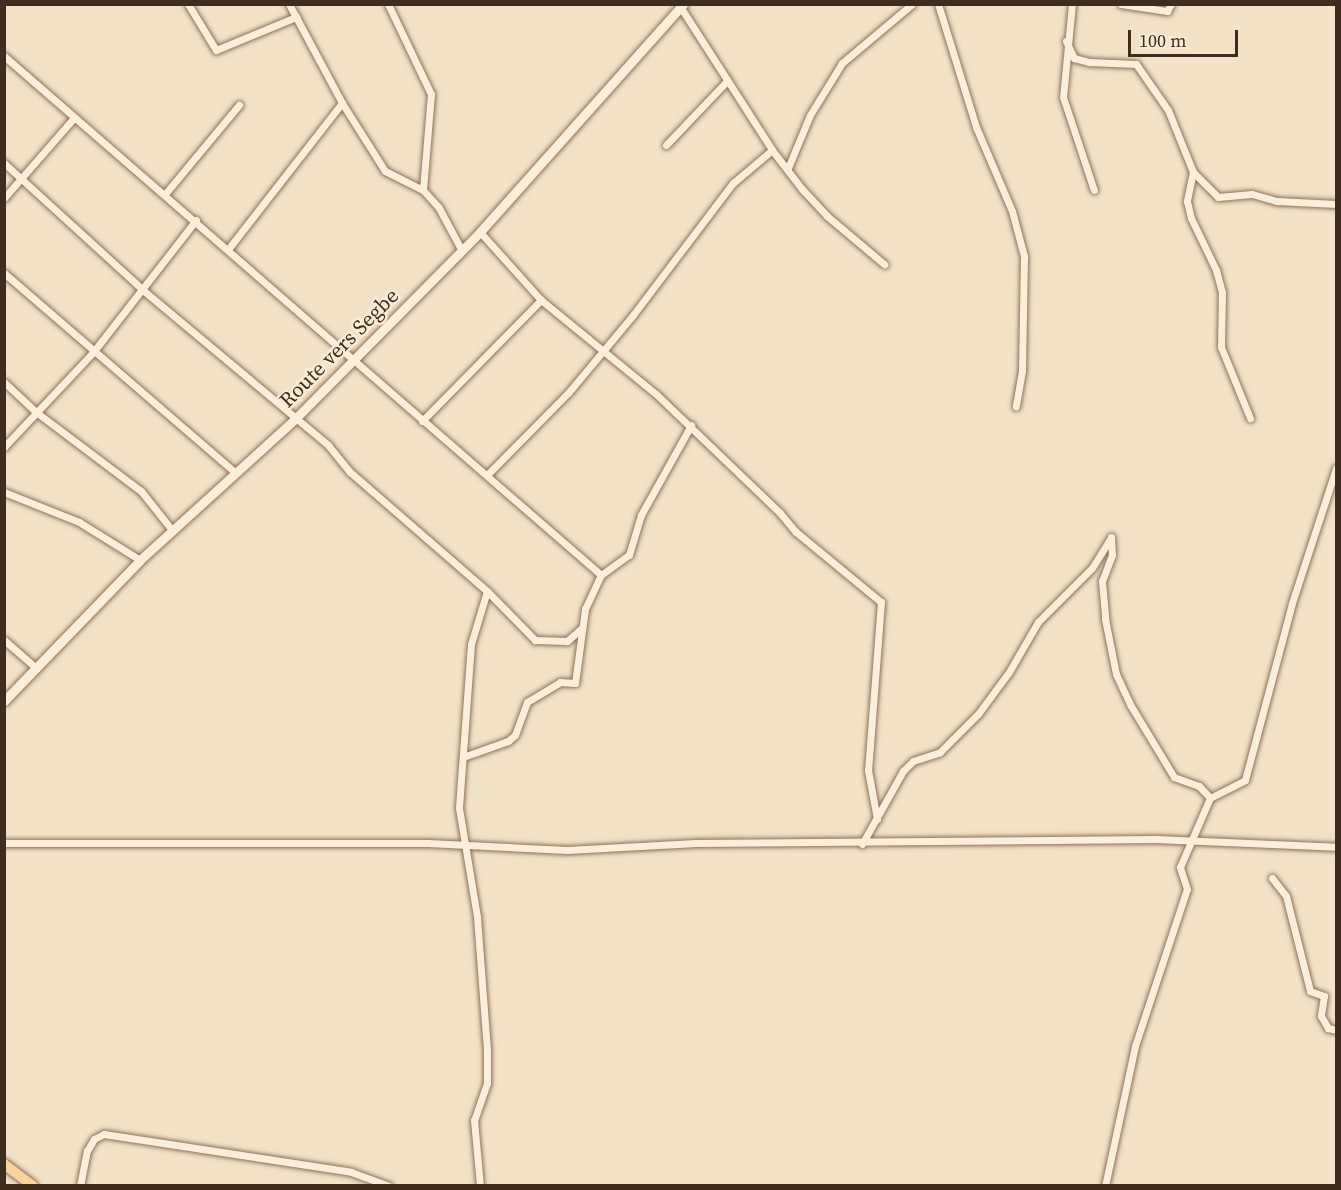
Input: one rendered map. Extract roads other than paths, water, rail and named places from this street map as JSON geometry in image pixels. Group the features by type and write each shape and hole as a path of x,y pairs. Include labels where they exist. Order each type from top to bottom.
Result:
{"main road":[{"name":"Route vers Segbe","path":"4,701 140,560 354,362 461,249 480,232 682,6"},
{"path":"4,1164 33,1185"}],"street":[{"path":"188,4 216,50 296,17"},
{"path":"289,4 342,103 385,171 423,190 439,208 461,249"},
{"path":"388,4 431,94 423,190"},
{"path":"789,168 810,115 842,63 912,4"},
{"path":"938,4 976,127 1012,210 1024,256 1022,371 1017,406"},
{"path":"1072,4 1066,41 1063,97 1094,189"},
{"path":"1121,4 1167,11 1171,4"},
{"path":"682,6 772,150 827,216 884,264"},
{"path":"1066,41 1074,58 1089,62 1136,64 1168,110 1193,171 1218,197 1252,194 1277,201 1336,204"},
{"path":"4,56 73,119 229,248 354,362 601,575"},
{"path":"666,145 727,81"},
{"path":"229,248 342,103"},
{"path":"165,194 239,105"},
{"path":"4,198 24,178 73,119"},
{"path":"487,475 568,393 603,348 633,315 733,183 772,150"},
{"path":"4,163 24,178 144,291 328,445 350,472 487,591 535,640 567,640 582,628"},
{"path":"1193,171 1187,201 1191,219 1216,270 1222,292 1221,347 1250,418"},
{"path":"4,447 94,351 144,291 196,220"},
{"path":"480,232 541,300 603,348 692,425 796,532 881,602 868,770 877,819"},
{"path":"4,273 236,473"},
{"path":"422,421 541,300"},
{"path":"4,382 36,412 141,491 172,530"},
{"path":"463,757 508,741 515,735 527,702 560,682 575,683 585,609 601,575 629,555 641,515 692,425"},
{"path":"1105,1185 1135,1046 1187,889 1180,867 1210,798 1245,780 1292,603 1336,468"},
{"path":"4,492 79,522 140,560"},
{"path":"862,844 903,771 913,761 939,752 978,714 1009,672 1038,622 1092,568 1111,537 1112,555 1102,581 1116,674 1174,777 1199,786 1210,798"},
{"path":"480,1185 474,1120 487,1083 487,1049 477,917 459,808 471,644 487,591"},
{"path":"4,639 35,667"},
{"path":"4,843 465,845 567,850 696,843 1190,841 1336,847"},
{"path":"1272,878 1286,896 1310,991 1324,996 1321,1016 1328,1028 1336,1030"},
{"path":"80,1185 87,1152 94,1139 104,1134 351,1173 389,1185"}]}
